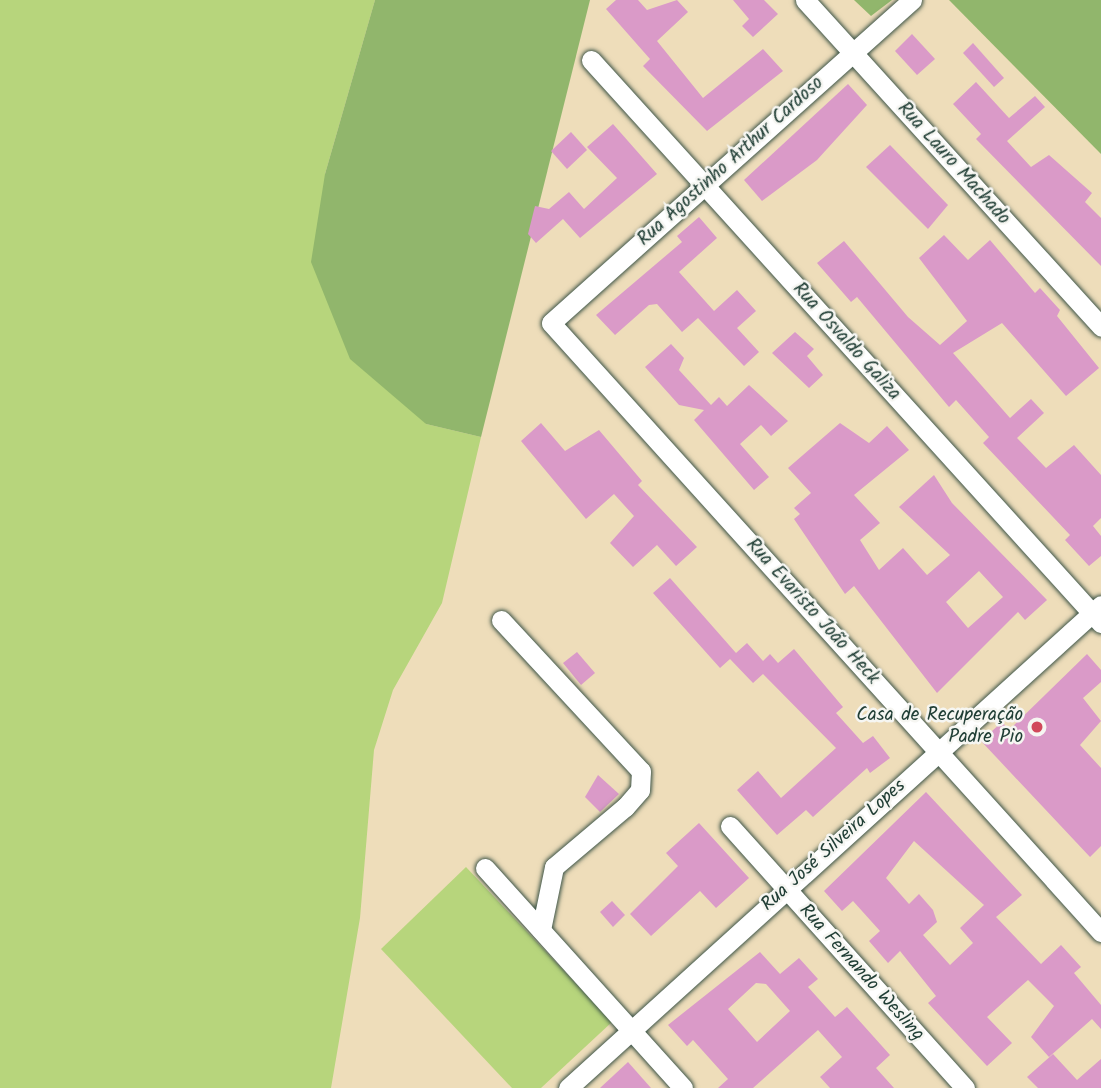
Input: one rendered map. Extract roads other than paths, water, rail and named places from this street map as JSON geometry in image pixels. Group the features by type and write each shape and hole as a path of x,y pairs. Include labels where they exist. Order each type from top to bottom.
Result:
{"street":[{"name":"Rua Lauro Machado","path":"805,0 1101,327"},
{"name":"Rua Agostinho Arthur Cardoso","path":"551,323 912,0"},
{"name":"Rua Osvaldo Galiza","path":"591,60 1098,613"},
{"name":"Rua Evaristo João Heck","path":"551,323 1101,932"},
{"name":"Rua José Silveira Lopes","path":"568,1088 939,752 1098,613"},
{"path":"501,620 641,771 640,790 625,807 554,867 541,930"},
{"name":"Rua Fernando Wesling","path":"730,826 965,1088"},
{"path":"485,868 683,1088"}],"place":[{"name":"Casa de Recuperação Padre Pio","path":"1037,727"}]}
